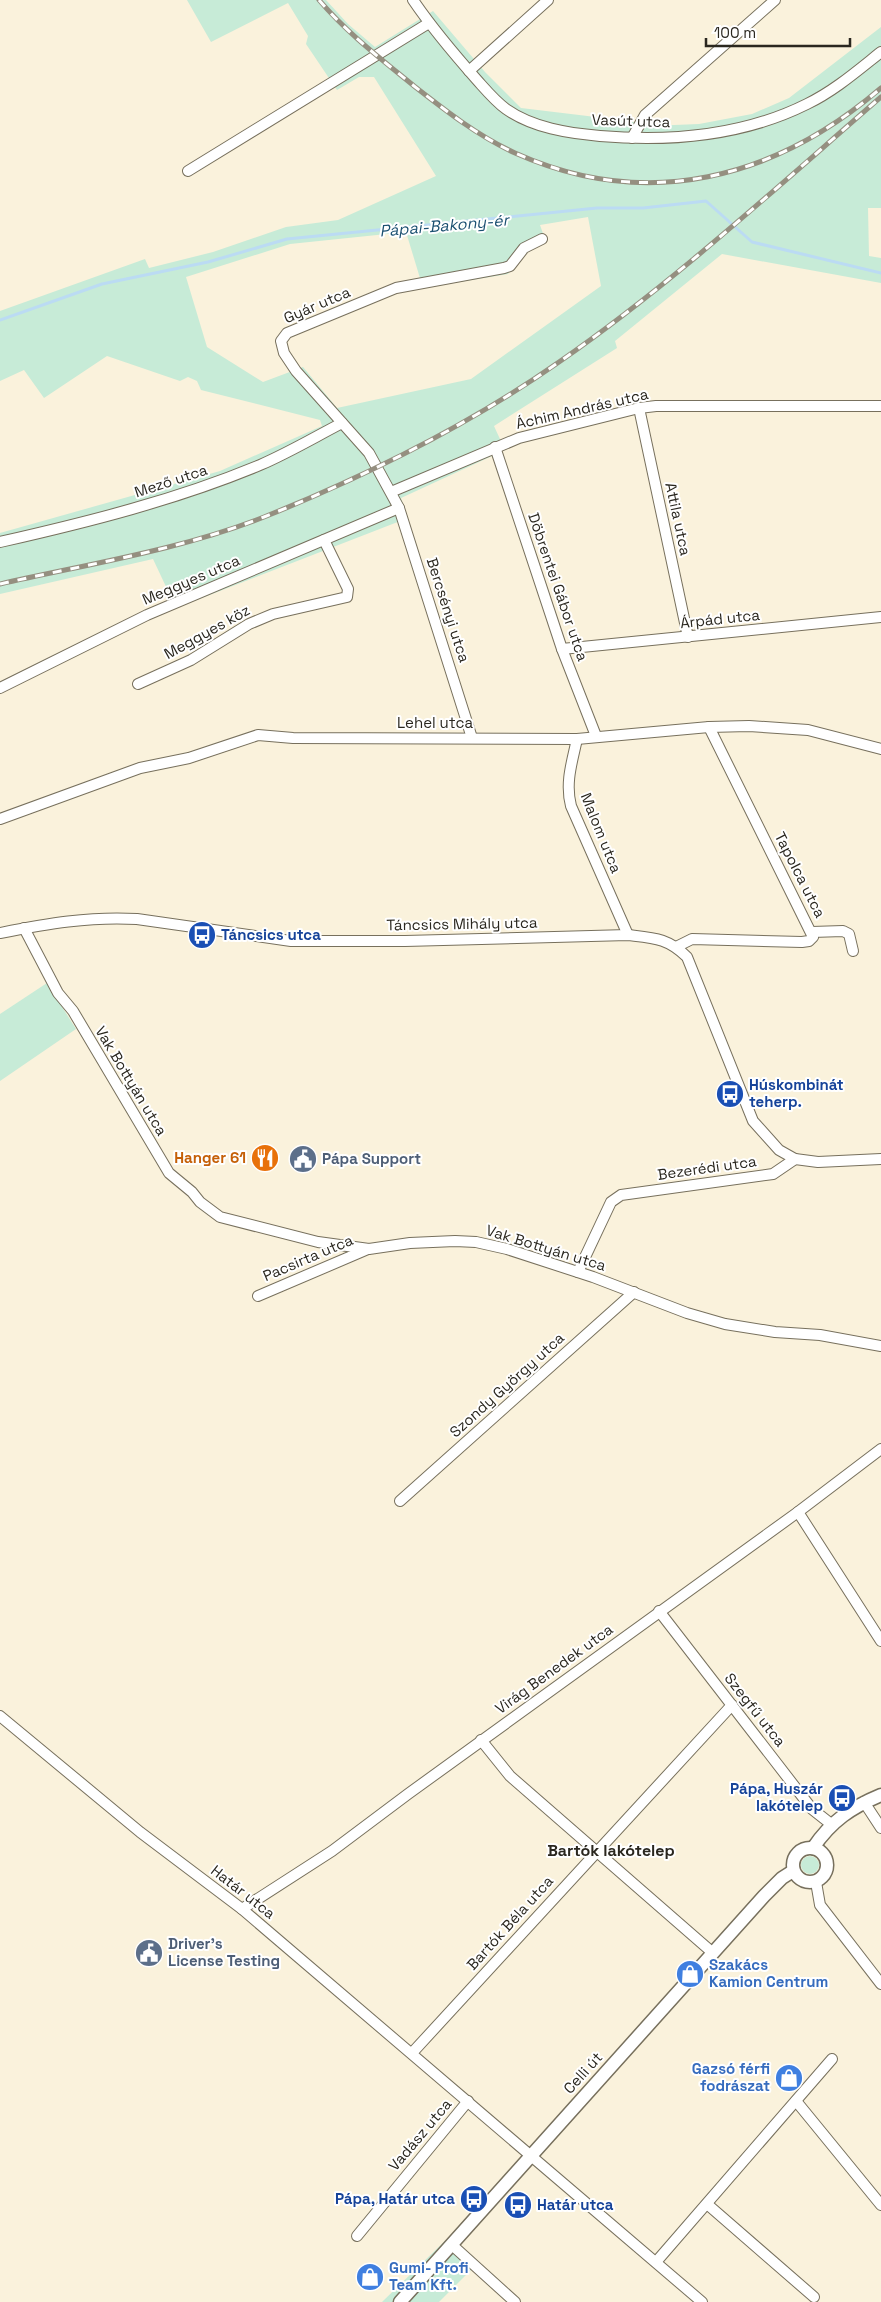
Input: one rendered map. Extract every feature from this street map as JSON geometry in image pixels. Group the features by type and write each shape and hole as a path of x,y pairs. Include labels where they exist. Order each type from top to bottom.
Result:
{"street":[{"name":"Vasút utca","path":"413,0 429,23 498,103 526,120 574,132 660,139 701,135 771,119 823,95 881,52"},
{"path":"469,71 548,0"},
{"path":"632,138 646,115 775,0"},
{"path":"188,171 429,23"},
{"name":"Gyár utca","path":"391,492 369,453 296,371 281,347 283,336 396,288 510,266 524,248 542,239"},
{"name":"Áchim András utca","path":"391,492 519,438 639,408 656,406 881,406"},
{"name":"Attila utca","path":"639,408 688,638"},
{"name":"Mező utca","path":"0,542 128,511 194,490 262,464 342,423"},
{"name":"Döbrentei Gábor utca","path":"496,447 562,649 596,736"},
{"name":"Bercsényi utca","path":"391,492 399,508 472,738"},
{"name":"Meggyes utca","path":"0,688 148,615 399,508"},
{"name":"Meggyes köz","path":"138,684 191,660 249,624 273,614 347,597 348,589 324,540"},
{"name":"Árpád utca","path":"562,649 688,638 881,617"},
{"name":"Lehel utca","path":"0,819 140,768 189,758 258,735 303,738 577,739 709,727 758,726 808,730 881,750"},
{"name":"Tapolca utca","path":"676,947 692,939 802,942 809,941 813,937 709,727"},
{"name":"Malom utca","path":"577,739 568,782 568,795 571,806 628,935"},
{"name":"Táncsics Mihály utca","path":"0,933 67,920 112,918 137,919 290,941 628,935 659,938 676,947"},
{"name":"Vak Bottyán utca","path":"24,928 58,993 72,1011 169,1174 220,1217 323,1243 369,1249 410,1243 455,1240 476,1242 506,1249 578,1272 687,1313 725,1324 775,1332 820,1335 881,1346"},
{"path":"812,932 843,931 848,934 853,951"},
{"path":"676,947 687,958 753,1121 779,1150 795,1159 818,1162 881,1159"},
{"name":"Bezerédi utca","path":"578,1272 611,1202 621,1195 773,1174 795,1159"},
{"name":"Pacsirta utca","path":"258,1296 369,1249"},
{"name":"Szondy György utca","path":"400,1501 634,1292"},
{"name":"Virág Benedek utca","path":"242,1909 332,1851 481,1740 798,1512 881,1449"},
{"path":"798,1512 881,1641"},
{"name":"Szegfű utca","path":"659,1611 812,1809 831,1824"},
{"name":"Bartók Béla utca","path":"412,2053 732,1705"},
{"name":"Határ utca","path":"0,1716 140,1832 242,1909 702,2302"},
{"path":"481,1740 510,1776 714,1953"},
{"name":"Celli út","path":"400,2302 531,2154 782,1878 793,1871 794,1859 797,1854 807,1848 813,1848 831,1824 853,1807 881,1794"},
{"path":"864,1802 881,1828"},
{"path":"793,1871 800,1880 805,1882 816,1882 825,1873 827,1861 819,1851 813,1848"},
{"path":"816,1882 820,1905 881,1984"},
{"path":"656,2262 832,2059"},
{"name":"Vadász utca","path":"357,2236 468,2101"},
{"path":"796,2101 881,2205"},
{"path":"707,2204 814,2297"},
{"path":"452,2245 515,2302"}],"green space":[{"path":"187,0 326,0 348,24 375,47 433,11 485,72 521,108 629,121 649,126 699,124 752,114 789,98 881,27 881,208 868,208 869,256 881,258 881,283 722,254 615,341 617,348 494,426 505,450 401,498 408,518 176,608 153,559 0,594 0,533 220,471 322,426 320,420 201,390 197,381 188,377 180,381 107,356 44,398 24,370 0,381 0,311 145,259 149,268 213,252 286,227 338,220 436,176 374,77 359,77 337,90 306,44 308,36 288,3 211,42","holes":["588,217 601,286 471,379 337,408 303,367 263,382 207,347 186,277 290,244 406,232 423,288 508,274 521,256 546,242 540,225"]},
{"path":"47,983 76,1029 0,1081 0,1014"},
{"path":"810,1856 816,1859 819,1865 816,1871 810,1874 804,1871 801,1865 804,1859"},
{"path":"449,2237 478,2263 439,2302 382,2302"}],"waterway":[{"name":"Pápai-Bakony-ér","path":"0,320 102,284 208,262 287,239 597,208 643,208 706,201 752,242 881,273"}],"railway":[{"path":"319,0 353,35 389,66 450,114 475,131 515,153 564,171 613,181 661,182 708,177 753,164 798,145 840,119 881,88"},
{"path":"0,584 134,555 232,529 302,501 378,467 453,428 525,385 643,300 723,234 881,97"}],"place":[{"name":"Táncsics utca","path":"202,935"},
{"name":"Húskombinát teherp.","path":"730,1094"},
{"name":"Hanger 61","path":"265,1158"},
{"name":"Pápa Support","path":"303,1159"},
{"name":"Pápa, Huszár lakótelep","path":"842,1798"},
{"name":"Driver's License Testing","path":"149,1953"},
{"name":"Szakács Kamion Centrum","path":"690,1974"},
{"name":"Gazsó férfi fodrászat","path":"789,2078"},
{"name":"Pápa, Határ utca","path":"474,2199"},
{"name":"Határ utca","path":"518,2205"},
{"name":"Gumi- Profi Team Kft.","path":"370,2277"}],"district":[{"name":"Bartók lakótelep","path":"611,1850"}]}
